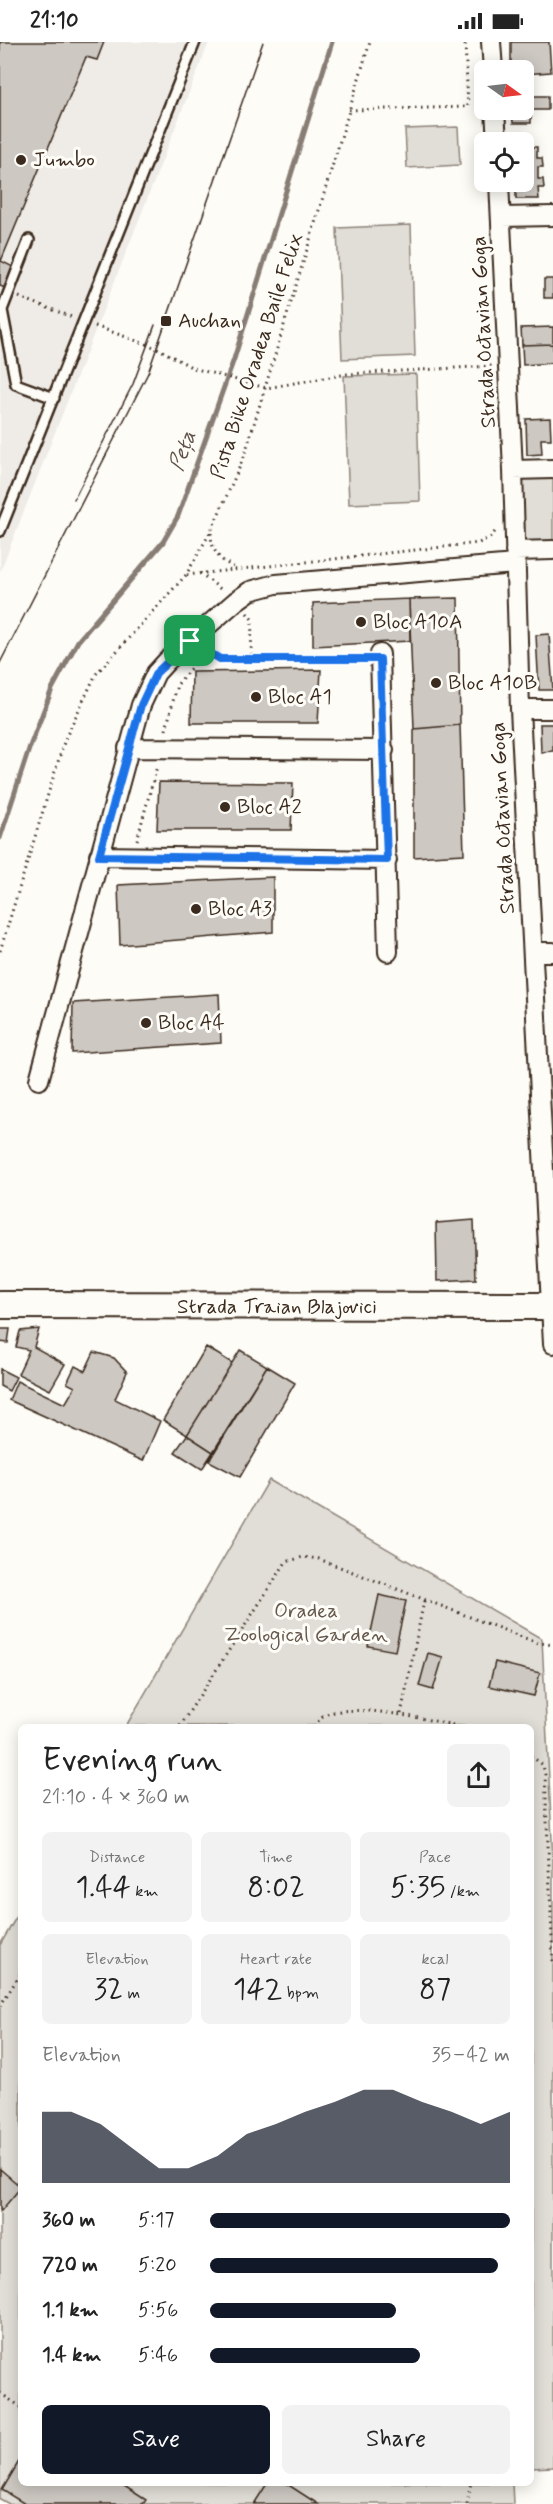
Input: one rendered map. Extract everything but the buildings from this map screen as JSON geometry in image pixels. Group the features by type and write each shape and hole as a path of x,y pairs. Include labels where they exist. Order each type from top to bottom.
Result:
{"street":[{"path":"491,42 492,60"},
{"name":"Strada Octavian Goga","path":"501,192 513,470 520,709 553,1344"},
{"path":"502,217 553,216"},
{"path":"513,470 553,469"},
{"path":"39,1080 128,748 141,705 156,673 250,591 289,581 515,557 553,550"},
{"path":"380,657 388,952"},
{"path":"520,709 553,709"},
{"path":"128,748 384,750"},
{"path":"99,856 387,860"},
{"path":"533,952 553,952"},
{"name":"Strada Traian Blajovici","path":"0,1305 552,1306"}],"lane":[{"path":"0,531 195,42"},
{"path":"29,240 1,310 16,384 54,398"}],"path":[{"name":"Pista Bike Oradea Baile Felix","path":"0,951 65,739 96,674 186,575 211,531 244,457 370,42"},
{"path":"349,110 468,107 465,42"},
{"path":"9,293 157,348 193,368 266,388 347,374 508,366"},
{"path":"186,575 478,543 491,537 497,530 498,523"},
{"path":"211,531 212,549 218,556 238,568"},
{"path":"190,641 220,659 380,657"},
{"path":"181,1724 286,1562 303,1557 319,1559 535,1642 553,1644"},
{"path":"401,1714 424,1601"},
{"path":"316,1724 322,1716 335,1711 401,1714 448,1724"},
{"path":"534,1758 543,1765 545,1775 553,1961"},
{"path":"0,2006 18,1978"},
{"path":"0,2393 18,2405"},
{"path":"466,2504 470,2486"}],"shaded area":[{"path":"0,42 209,42 0,572"}],"green space":[{"path":"458,127 460,165 407,168 405,129"},
{"path":"411,225 415,356 342,359 337,228"},
{"path":"416,374 420,501 349,504 344,376"},
{"path":"553,469 553,550 515,551 513,470"},
{"name":"Oradea Zoological Garden","path":"269,1480 542,1639 553,1860 553,2467 534,2468 534,1724 127,1724"},
{"path":"18,1914 18,2486 266,2486 254,2504 9,2504 0,2499 0,1945"},
{"path":"289,2486 512,2486 513,2504 318,2504"}],"waterway":[{"name":"Peța","path":"0,838 29,749 52,689 78,641 163,542 178,516 234,359 332,42"}],"tram line":[{"path":"0,663 148,373 263,42"},
{"path":"74,499 133,384 155,325"}],"place":[{"name":"Jumbo","path":"21,160"},
{"name":"Auchan","path":"166,321"},
{"name":"Bloc A10A","path":"361,622"},
{"name":"Bloc A10B","path":"436,683"},
{"name":"Bloc A1","path":"256,697"},
{"name":"Bloc A2","path":"225,807"},
{"name":"Bloc A3","path":"196,909"},
{"name":"Bloc A4","path":"146,1023"}],"route":[{"path":"190,641 220,659 380,659 387,860 99,856 141,705 156,673 166,661 190,641"}]}
